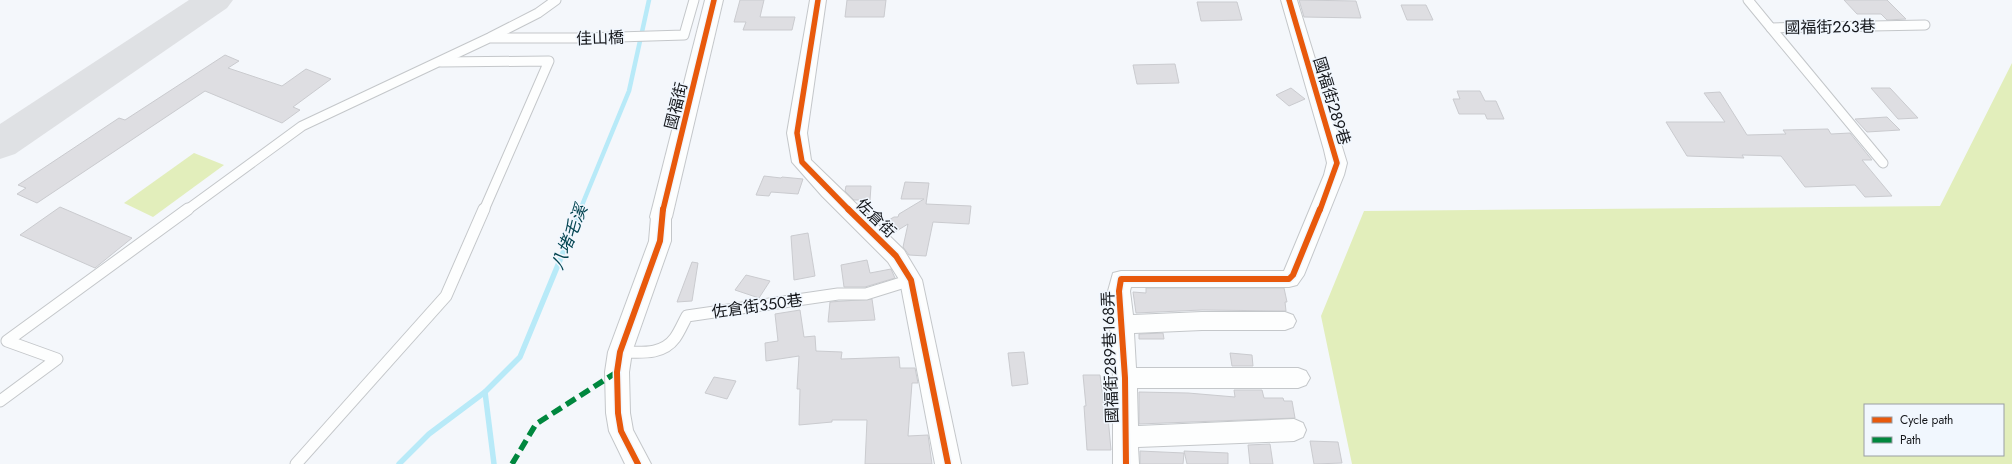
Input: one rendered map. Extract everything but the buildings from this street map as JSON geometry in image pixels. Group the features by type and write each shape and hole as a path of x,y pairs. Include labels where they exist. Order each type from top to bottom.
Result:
{"street":[{"name":"國福街","path":"661,217 689,108 714,0"},
{"name":"佐倉街","path":"818,0 797,133 802,162 829,191 896,256 910,280 948,464"},
{"name":"國福街289巷","path":"1289,0 1337,163 1334,175 1293,275"},
{"path":"638,464 621,431 618,413 617,372 620,352 660,241 661,217"},
{"name":"國福街289巷168弄","path":"1126,464 1123,324 1119,291 1121,279 1283,280 1289,279 1293,275"},
{"path":"1123,324 1202,321 1285,322"},
{"path":"1125,378 1298,378"},
{"path":"1126,437 1294,430"}],"lane":[{"path":"4,339 302,126 489,38 538,13 556,0"},
{"name":"佳山橋","path":"489,38 515,39 684,35 694,0"},
{"name":"國福街263巷","path":"1748,0 1770,28 1926,25"},
{"path":"1770,28 1883,163"},
{"path":"296,464 446,296 549,61 437,62"},
{"name":"佐倉街350巷","path":"620,352 656,352 669,345 687,316 838,294 868,294 910,280"},
{"path":"0,401 57,359 4,339"}],"green space":[{"path":"2012,63 2012,464 1352,464 1321,316 1364,211 1940,206"},
{"path":"194,153 224,165 153,217 124,203"}],"waterway":[{"name":"八堵毛溪","path":"580,210 629,91 649,0"},
{"name":"八堵毛溪","path":"485,392 520,357 581,209"},
{"path":"399,464 429,434 485,392"},
{"name":"八堵毛溪","path":"485,392 494,464"}],"taxiway":[{"path":"0,144 214,0"}],"marked path":[{"path":"512,464 536,424 617,372"}],"cycle path":[{"path":"638,464 621,431 618,413 617,372 620,352 660,241 661,217 689,108 714,0"},
{"path":"818,0 797,133 802,162 829,191 896,256 911,280 948,464"},
{"path":"1126,464 1125,378 1121,300 1119,291 1121,279 1289,279 1293,275 1334,175 1337,163 1334,150 1289,0"}]}
